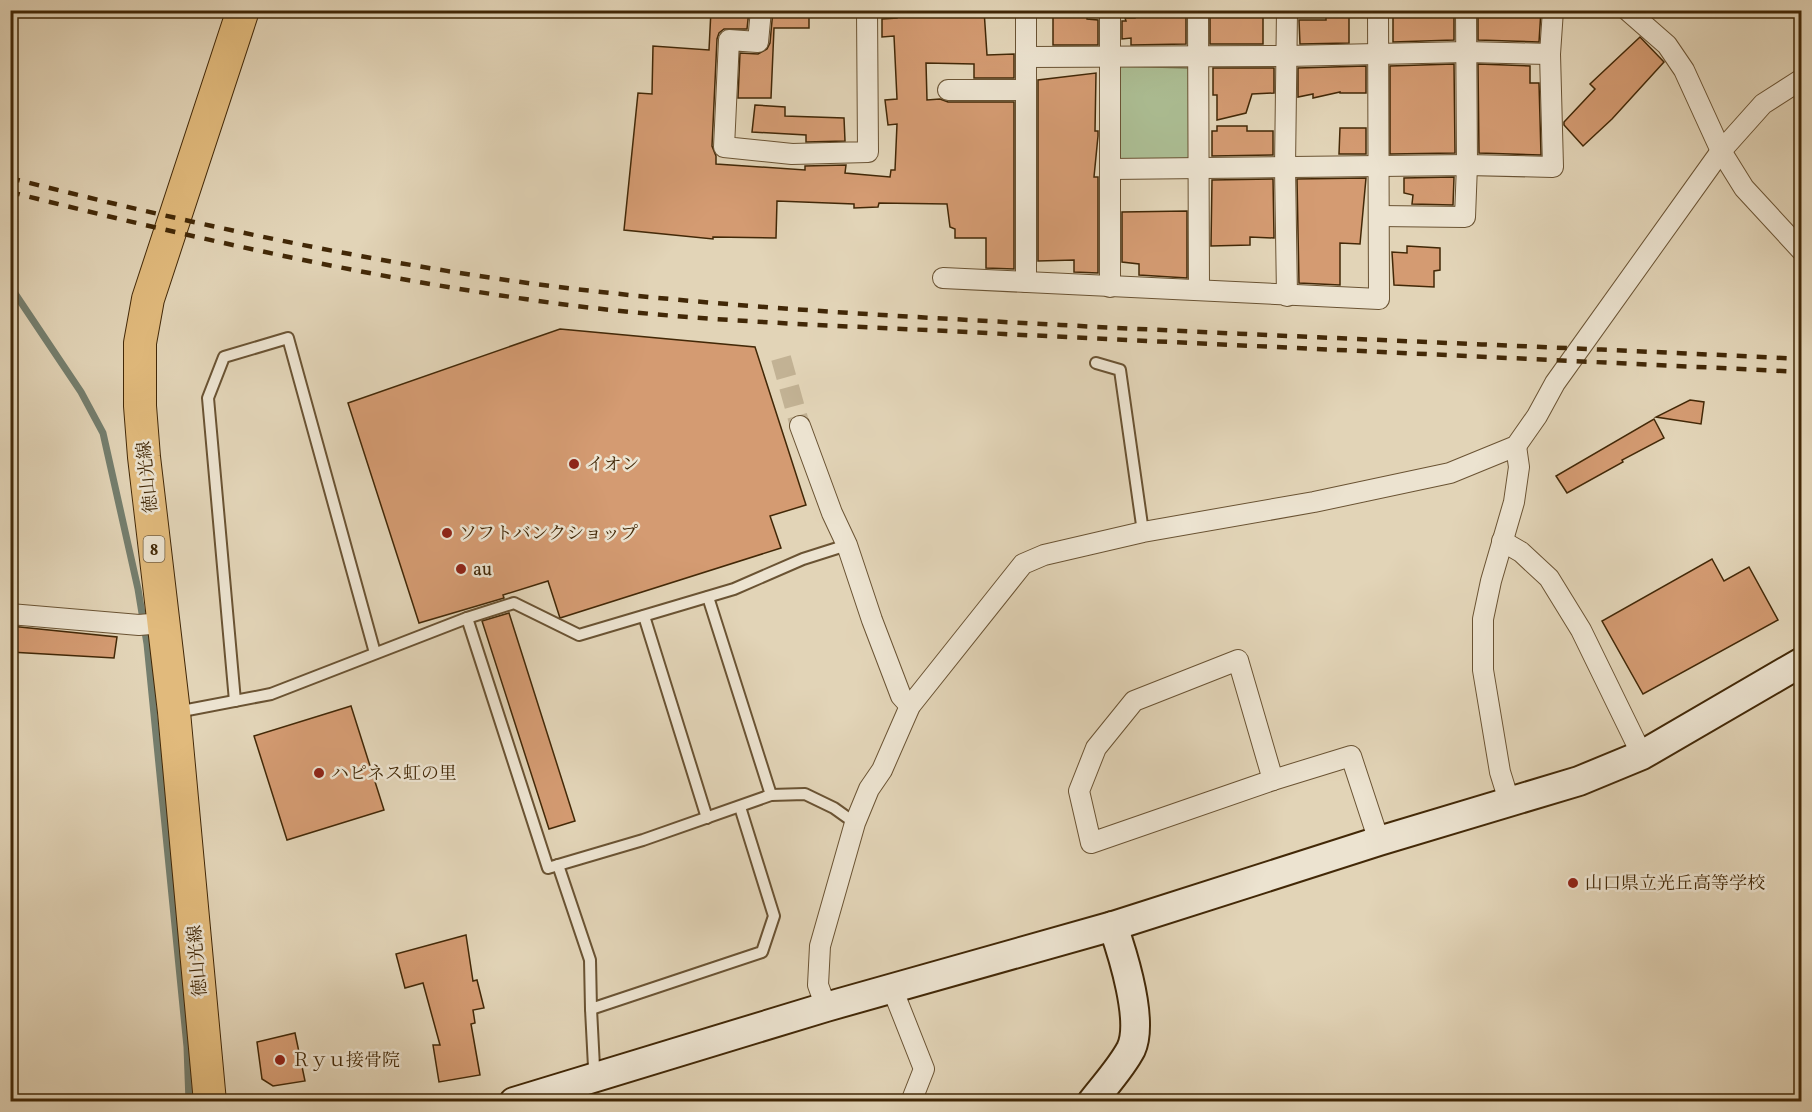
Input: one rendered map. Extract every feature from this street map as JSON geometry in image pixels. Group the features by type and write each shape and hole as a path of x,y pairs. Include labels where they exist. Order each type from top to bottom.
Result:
{"main road":[{"name":"徳山光線","path":"210,1101 174,712 144,457 140,406 140,343 148,299 243,10"}],"street":[{"path":"760,10 758,42 729,40 724,147 792,154 868,152 867,10"},
{"path":"1026,10 1026,282"},
{"path":"1110,10 1110,287"},
{"path":"1198,10 1199,289"},
{"path":"1287,10 1285,167 1287,296"},
{"path":"943,278 1379,299 1378,10"},
{"path":"1379,216 1465,217 1466,10"},
{"path":"1111,169 1467,165 1553,167 1550,54 1553,10"},
{"path":"1627,10 1667,45 1684,70 1721,151 1744,188 1802,251"},
{"path":"1027,57 1287,56 1467,52 1550,54"},
{"path":"826,1006 818,985 820,946 855,823 869,789 882,770 910,706 1023,564 1044,555 1143,532 1314,502 1450,472 1516,446 1537,416 1555,383 1721,151 1763,104 1802,79"},
{"path":"948,90 1026,90"},
{"path":"800,426 832,513 847,545 901,696 910,706"},
{"path":"1509,801 1500,772 1484,670 1483,619 1491,581 1514,502 1519,467 1516,446"},
{"path":"1502,541 1521,552 1549,578 1581,630 1642,755"},
{"path":"10,614 139,625 162,623"},
{"path":"1273,780 1238,660 1134,701 1096,748 1079,791 1091,843 1273,780 1351,756 1379,841"},
{"path":"514,1101 826,1006 1113,926 1379,841 1579,781 1642,755 1802,662"},
{"path":"1092,1101 1122,1064 1132,1047 1136,1021 1124,958 1113,926"},
{"path":"892,988 924,1069 911,1101"}],"lane":[{"path":"236,701 208,398 224,357 288,338 375,653"},
{"path":"1096,363 1120,370 1143,532"},
{"path":"174,712 271,694 467,618 514,603 579,635 734,589 803,559 847,545"},
{"path":"708,597 771,795"},
{"path":"644,616 707,818"},
{"path":"467,618 548,868 643,840 771,795 805,794 834,808 855,823"},
{"path":"591,1009 762,952 774,916 740,807"},
{"path":"558,865 590,960 594,1067"}],"green space":[{"path":"1117,66 1189,68 1190,163 1117,164"}],"building":[{"path":"711,10 749,10 747,29 724,29 719,33 717,39 712,146 716,164 805,170 805,166 846,165 845,173 890,177 891,170 895,170 897,124 888,125 885,100 897,99 894,36 882,37 882,19 897,18 897,11 937,13 937,10 984,10 987,55 1014,54 1014,78 974,78 974,64 926,63 927,100 1014,102 1014,269 986,268 986,238 955,238 955,229 950,227 947,204 879,203 878,207 854,208 854,204 777,201 776,238 713,237 713,239 624,230 638,93 652,94 653,46 709,50"},
{"path":"773,10 809,10 809,28 774,28 771,98 738,98 740,53 758,54 767,49 770,43"},
{"path":"1053,10 1087,10 1087,19 1098,20 1098,45 1053,45"},
{"path":"1135,10 1186,10 1186,44 1131,45 1131,38 1122,39 1122,21 1126,21 1125,18 1135,18"},
{"path":"1210,10 1263,10 1263,44 1210,44"},
{"path":"1326,10 1349,10 1349,43 1300,44 1299,20 1326,20"},
{"path":"1393,10 1454,10 1454,40 1393,42"},
{"path":"1478,10 1541,10 1539,42 1478,40"},
{"path":"1640,37 1664,62 1612,119 1583,146 1564,125 1564,122 1595,89 1590,84"},
{"path":"1454,64 1455,153 1390,154 1390,66"},
{"path":"1478,64 1530,66 1530,83 1539,83 1541,155 1479,153"},
{"path":"1366,66 1366,93 1340,92 1313,98 1313,94 1298,97 1298,68"},
{"path":"1213,68 1274,68 1274,93 1252,94 1246,113 1217,120 1217,95 1213,95"},
{"path":"1096,73 1095,131 1098,131 1098,136 1094,177 1098,177 1098,273 1074,272 1074,260 1038,261 1038,80"},
{"path":"755,105 785,107 785,116 844,118 845,141 806,142 806,135 752,132"},
{"path":"1217,126 1247,126 1247,131 1273,131 1273,155 1212,156 1212,131 1217,131"},
{"path":"1340,128 1366,128 1366,154 1339,154"},
{"path":"1454,177 1453,205 1412,204 1413,195 1404,193 1404,178"},
{"path":"1366,178 1360,244 1340,243 1340,285 1299,283 1297,179"},
{"path":"1273,179 1274,238 1250,237 1250,245 1211,246 1212,180"},
{"path":"1187,211 1187,278 1139,275 1139,264 1122,262 1122,212"},
{"path":"1407,246 1440,248 1440,270 1434,271 1434,287 1394,285 1392,252 1407,253"},
{"path":"560,329 755,347 806,505 770,516 781,548 560,618 548,581 503,595 504,598 419,623 348,403"},
{"path":"1690,400 1704,402 1701,424 1656,417"},
{"path":"1654,419 1664,438 1567,493 1556,476"},
{"path":"1712,559 1724,581 1749,567 1778,620 1643,694 1602,621"},
{"path":"509,613 575,821 549,829 482,621"},
{"path":"10,626 117,637 114,658 10,652"},
{"name":"ハピネス虹の里","path":"351,706 384,810 287,840 254,736"},
{"path":"466,935 473,981 477,980 484,1008 473,1010 475,1023 471,1024 480,1075 439,1082 433,1045 440,1045 423,983 405,988 396,954"},
{"name":"Ｒｙｕ接骨院","path":"295,1033 305,1081 273,1086 262,1079 257,1042"}],"waterway":[{"path":"10,286 81,392 103,433 138,589 147,644 187,1047 189,1102"}],"tunnel":[{"path":"781,358 800,426"}],"railway":[{"path":"10,178 205,225 337,252 535,284 656,298 1023,323 1802,359"},
{"path":"10,192 202,238 395,278 585,307 705,318 824,325 1802,372"}],"place":[{"name":"イオン","path":"574,464"},
{"name":"ソフトバンクショップ","path":"447,533"},
{"name":"au","path":"461,569"},
{"name":"ハピネス虹の里","path":"319,773"},
{"name":"山口県立光丘高等学校","path":"1573,883"},
{"name":"Ｒｙｕ接骨院","path":"280,1060"}]}
